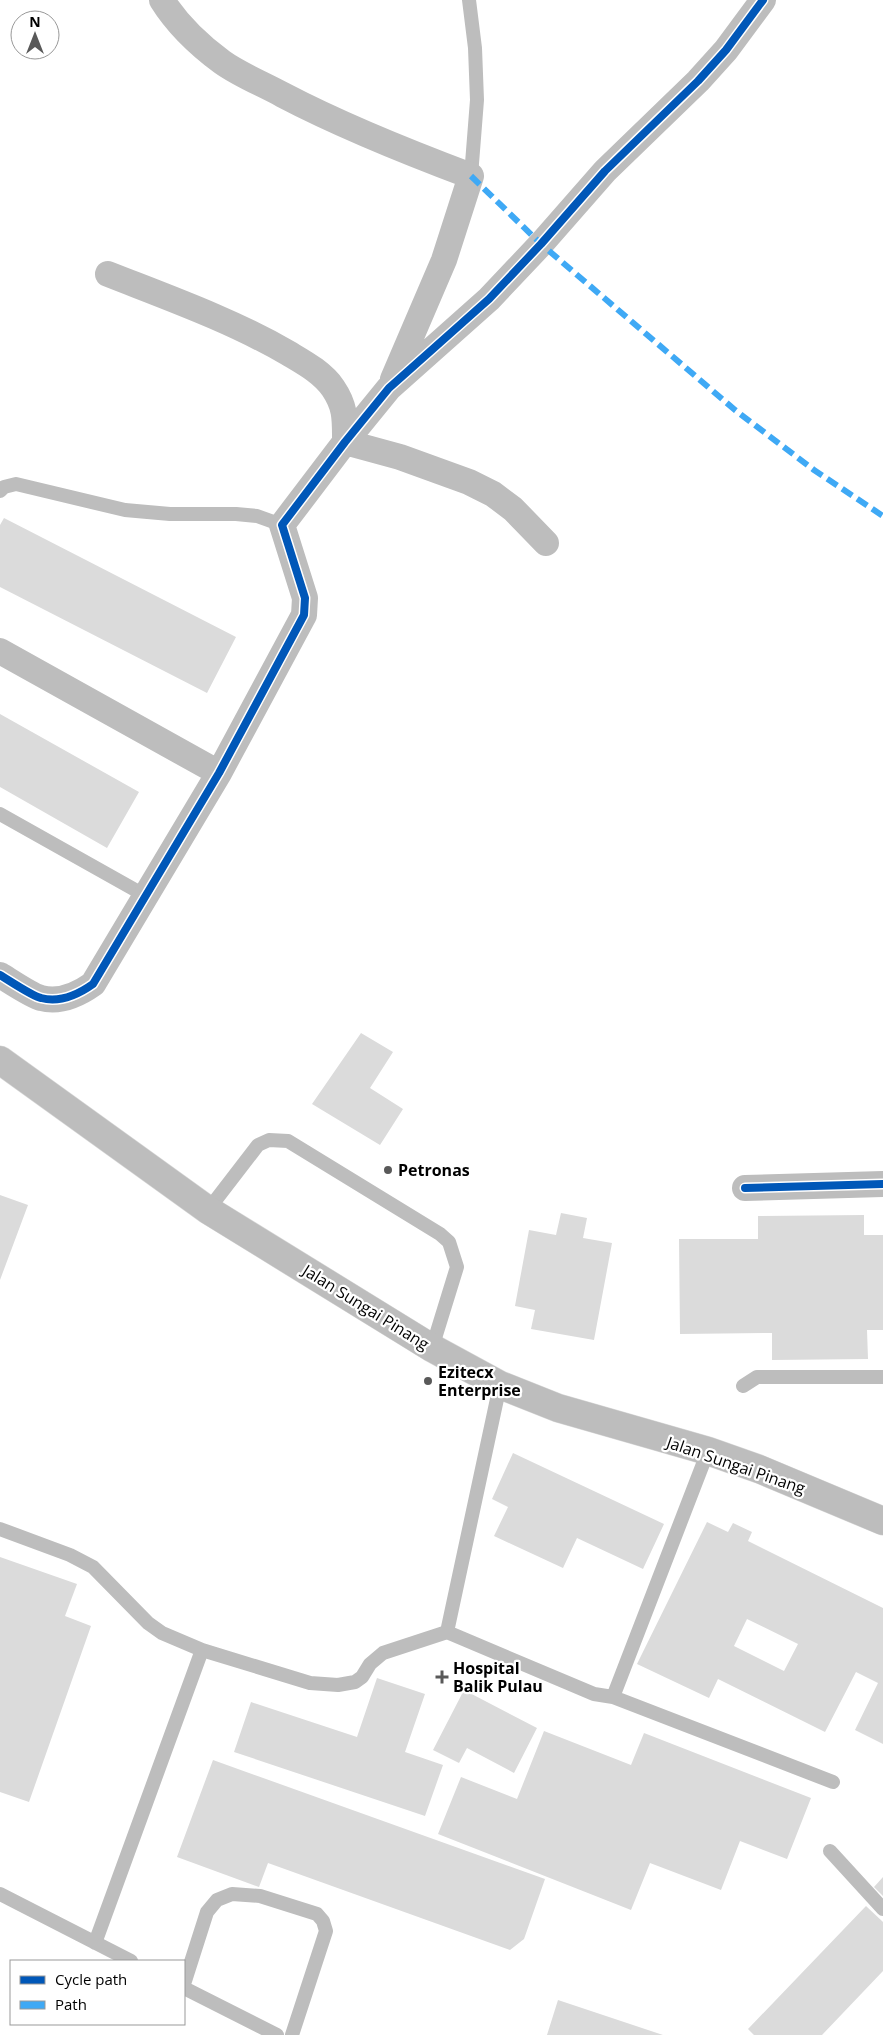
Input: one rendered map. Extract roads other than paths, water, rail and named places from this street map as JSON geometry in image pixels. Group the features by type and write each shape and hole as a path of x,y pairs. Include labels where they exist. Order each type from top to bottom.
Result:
{"main road":[{"name":"Jalan Sungai Pinang","path":"0,1060 146,1168 208,1210 432,1348 500,1385 558,1408 708,1452 759,1470 883,1521"}],"street":[{"path":"162,0 170,13 187,32 223,63 332,120 385,143 471,176 444,260 389,388"},
{"path":"0,975 41,998 66,998 81,993 93,984 219,773 304,615 305,598 282,525 389,388 489,298 541,244 605,171 698,81 726,50 763,0"},
{"path":"108,274 210,314 263,338 307,364 332,386 340,399 345,411 345,442"},
{"path":"345,442 400,457 469,482 493,494 513,509 546,543"},
{"path":"0,651 219,773"},
{"path":"745,1188 883,1184"}],"lane":[{"path":"469,0 475,48 477,100 471,176"},
{"path":"0,491 4,487 16,484 126,510 170,514 236,514 257,516 282,525"},
{"path":"0,814 146,896"},
{"path":"208,1210 258,1145 269,1140 288,1141 440,1234 449,1242 457,1267 432,1348"},
{"path":"743,1386 757,1377 883,1377"},
{"path":"447,1632 500,1385"},
{"path":"613,1697 708,1452"},
{"path":"0,1529 70,1555 93,1567 148,1623 162,1633 202,1650 310,1683 338,1685 355,1682 362,1677 370,1664 383,1653 447,1632 594,1694 613,1697 834,1782"},
{"path":"95,1943 202,1650"},
{"path":"830,1852 883,1909"},
{"path":"0,1894 129,1960"},
{"path":"185,1981 207,1912 217,1900 232,1894 260,1896 317,1914 323,1920 326,1931 292,2035"},
{"path":"185,1989 277,2035"}],"place":[{"name":"Petronas","path":"388,1170"},
{"name":"Ezitecx Enterprise","path":"428,1381"},
{"name":"Hospital Balik Pulau","path":"442,1677"}]}
